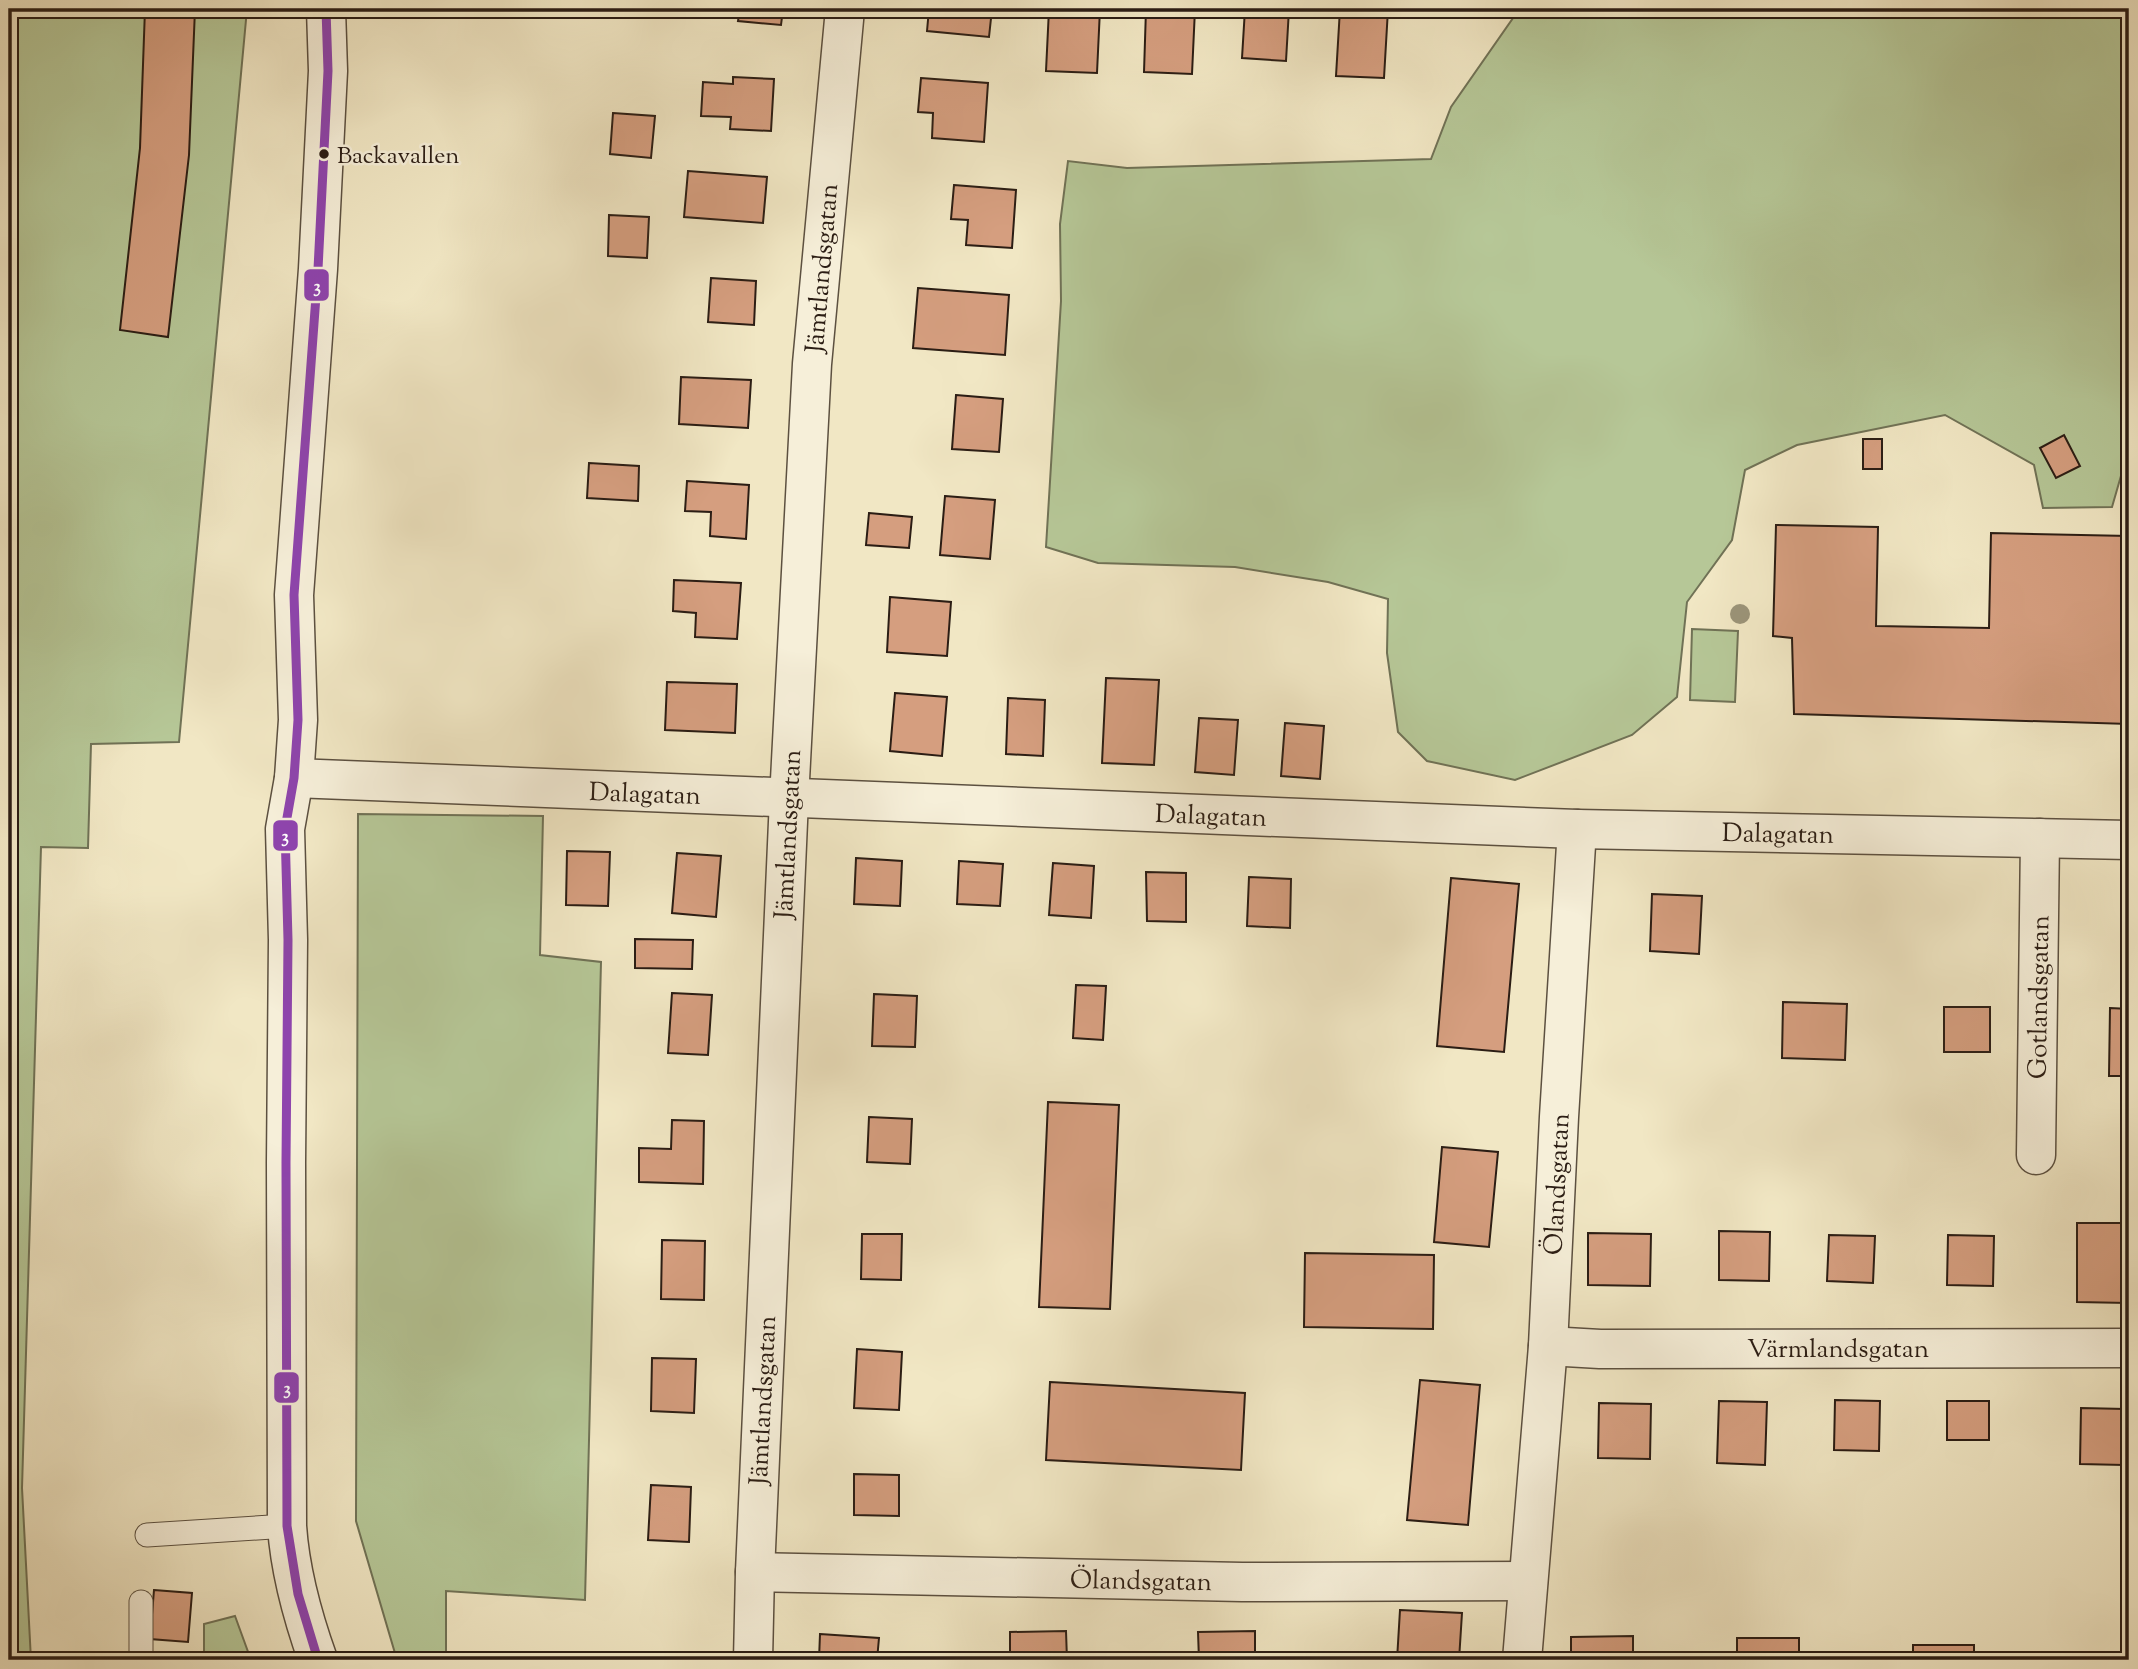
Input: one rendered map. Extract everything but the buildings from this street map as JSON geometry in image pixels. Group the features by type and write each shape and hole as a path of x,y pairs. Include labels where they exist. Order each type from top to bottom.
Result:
{"street":[{"path":"318,1660 289,1549 287,1526 288,940 285,829 294,778 298,720 293,594 318,269 328,71 326,9"},
{"name":"Jämtlandsgatan","path":"753,1660 789,799 811,364 845,9"},
{"name":"Dalagatan","path":"294,778 1577,829 2129,840"},
{"name":"Ölandsgatan","path":"1522,1660 1548,1346 1577,829"},
{"name":"Gotlandsgatan","path":"2036,1155 2040,838"},
{"name":"Värmlandsgatan","path":"1548,1346 1600,1349 2129,1348"},
{"name":"Ölandsgatan","path":"755,1572 1242,1582 1528,1581"}],"lane":[{"path":"147,1535 287,1526"},
{"path":"141,1602 141,1660"}],"green space":[{"path":"9,9 247,9 179,742 91,744 88,848 41,847 22,1488 31,1660 9,1660"},
{"path":"2129,9 2129,448 2112,507 2043,508 2034,465 1945,415 1797,445 1745,470 1732,540 1687,602 1677,697 1632,735 1515,780 1427,761 1398,732 1387,653 1388,599 1328,582 1235,567 1098,563 1046,547 1061,301 1060,224 1068,161 1127,168 1431,159 1451,107 1518,11"},
{"path":"1692,629 1738,631 1735,702 1690,700"},
{"path":"358,814 543,816 540,955 601,962 585,1600 446,1591 446,1660 397,1660 356,1521"},
{"path":"235,1616 251,1660 204,1660 204,1624"}],"transit line":[{"name":"3","path":"318,1660 298,1594 287,1526 288,940 285,829 294,778 298,720 294,595 318,269 328,71 326,9"}],"place":[{"name":"Backavallen","path":"324,154"}]}
